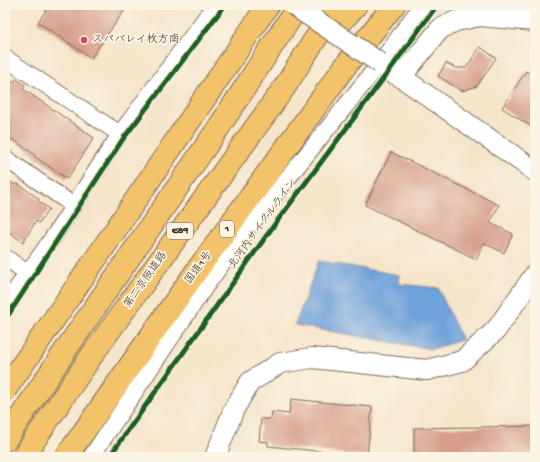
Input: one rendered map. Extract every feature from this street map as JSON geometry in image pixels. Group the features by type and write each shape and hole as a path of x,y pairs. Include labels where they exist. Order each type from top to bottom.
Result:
{"highway":[{"path":"5,390 97,258 268,5"},
{"path":"244,89 289,5"},
{"name":"E89","path":"5,440 244,89 299,5"},
{"name":"第二京阪道路","path":"23,457 94,352 284,88 337,5"},
{"path":"284,88 356,5"},
{"name":"国道1号","path":"66,457 290,141 346,65 394,5"}],"street":[{"path":"5,305 52,239 120,134 215,5"},
{"path":"293,5 401,77 535,171"},
{"path":"91,457 245,231 380,63 422,5"},
{"path":"401,77 440,29 456,21 480,16 535,21"},
{"path":"5,58 120,134"},
{"path":"5,158 74,206"},
{"path":"5,258 27,273"},
{"path":"215,457 234,410 250,382 280,363 312,358 427,370 462,361 496,330 535,274"}],"water":[{"path":"319,261 399,275 399,284 438,288 462,340 431,349 295,325"}],"building":[{"name":"スパバレイ枚方南","path":"50,5 128,5 91,58 38,22"},
{"path":"480,47 496,58 477,86 462,91 438,76 446,63 456,68 466,68"},
{"path":"526,71 535,76 535,129 502,108"},
{"path":"5,77 14,83 16,79 25,85 23,89 94,138 67,179 12,139 5,149"},
{"path":"391,152 499,205 490,223 513,234 504,253 484,243 476,259 365,205"},
{"path":"5,178 15,185 17,183 39,199 38,201 49,209 39,223 36,221 23,242 9,232 5,232"},
{"path":"291,399 372,407 367,456 268,446 268,442 259,441 261,419 271,419 272,412 289,414"},
{"path":"535,426 535,457 414,457 414,428"}],"cycle path":[{"path":"5,320 123,139 225,5"},
{"name":"北河内サイクルライン","path":"109,457 272,228 437,5"}],"place":[{"name":"スパバレイ枚方南","path":"84,40"}]}
